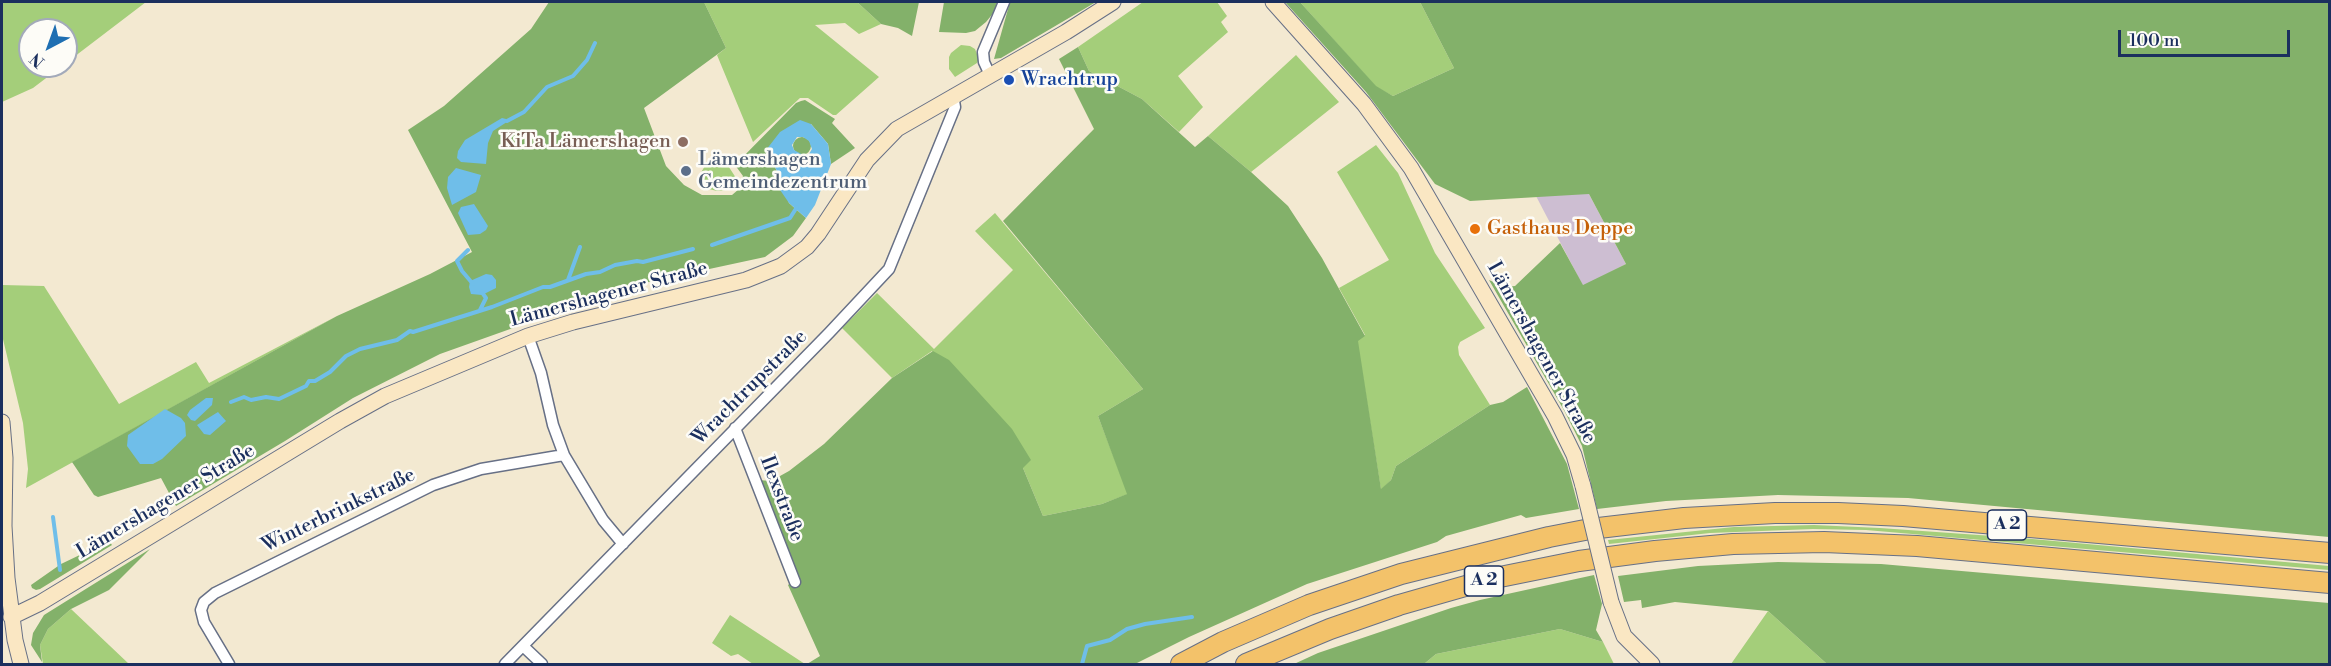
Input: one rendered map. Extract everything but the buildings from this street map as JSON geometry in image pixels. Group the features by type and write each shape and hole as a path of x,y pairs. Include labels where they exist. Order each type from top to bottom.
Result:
{"highway":[{"name":"A 2","path":"1181,664 1223,642 1309,605 1401,574 1549,537 1590,529 1684,518 1775,513 1903,516 2330,553"},
{"name":"A 2","path":"1246,664 1330,629 1399,605 1490,579 1579,561 1733,544 1835,542 1917,546 2330,583"}],"main road":[{"name":"Lämershagener Straße","path":"11,617 40,603 369,405 446,369 528,336 573,322 746,279 781,266 807,247 861,168 879,145 897,129 1113,2"},
{"name":"Lämershagener Straße","path":"1273,2 1364,104 1411,168 1555,416 1571,447 1583,486 1611,602 1624,636 1652,664"},
{"path":"2,422 5,458 4,550 11,617 21,664"}],"street":[{"path":"990,75 984,62 983,52 1004,2"},
{"name":"Wrachtrupstraße","path":"505,664 889,269 955,107 953,95"},
{"path":"528,336 541,374 553,425 564,455 603,520 623,544"},
{"name":"Ilexstraße","path":"735,428 795,582"},
{"name":"Winterbrinkstraße","path":"229,664 204,622 201,610 204,602 215,594 310,545 442,482 481,470 564,455"},
{"path":"523,646 542,664"}],"shaded area":[{"path":"1589,194 1626,264 1583,286 1536,196"}],"green space":[{"path":"2,2 146,2 78,54 78,18 18,18 18,78 46,78 33,88 2,102"},
{"path":"549,2 704,2 726,48 644,108 666,166 684,185 702,195 732,195 739,189 743,176 735,165 796,103 801,101 805,100 835,119 832,123 855,148 831,164 828,144 811,124 766,150 778,173 789,203 806,218 793,236 765,257 621,288 614,297 572,307 440,354 353,398 176,506 161,478 98,497 94,495 72,462 337,316 430,274 472,252 408,130 444,106 531,29"},
{"path":"704,2 857,2 881,24 859,34 845,23 815,25 879,77 836,115 808,98 800,98 753,142 717,55 726,48"},
{"path":"857,2 919,2 912,36 898,28 881,24"},
{"path":"944,2 999,2 986,22 975,31 966,33 939,32"},
{"path":"1010,2 1096,2 1001,58 994,59"},
{"path":"1143,2 1217,2 1227,16 1221,22 1228,32 1178,76 1203,107 1179,132 1142,99 1089,71 1078,47"},
{"path":"1285,2 1300,2 1376,86 1393,96 1454,68 1420,2 2329,2 2329,537 1908,498 1778,495 1666,501 1597,509 1582,446 1489,280 1505,287 1515,286 1560,243 1583,285 1626,264 1589,194 1470,201 1435,184 1366,92"},
{"path":"1300,2 1420,2 1454,68 1393,96 1376,87"},
{"path":"961,45 975,49 979,59 977,63 955,77 949,69 949,57"},
{"path":"1078,47 1089,71 1142,99 1195,147 1208,136 1288,206 1322,258 1365,336 1358,341 1381,489 1391,480 1396,466 1490,405 1503,402 1527,387 1567,464 1579,509 1526,518 1521,515 1446,536 1437,542 1307,584 1135,664 807,664 820,656 788,585 791,582 758,480 771,481 789,471 824,444 892,378 933,351 949,360 1012,429 1031,460 1023,468 1043,516 1102,504 1127,494 1098,416 1143,389 1003,221 1094,129 1059,59"},
{"path":"1296,55 1339,102 1251,172 1208,136"},
{"path":"798,137 806,137 811,142 809,153 798,155 793,150 793,142"},
{"path":"1376,145 1398,173 1435,253 1485,328 1460,342 1458,347 1459,355 1490,405 1396,466 1391,480 1381,490 1357,340 1365,335 1339,288 1389,260 1337,172"},
{"path":"725,161 736,178 733,189 717,191 705,188 699,176 706,164"},
{"path":"995,213 1143,389 1098,416 1128,494 1102,504 1043,516 1023,468 932,351 892,378 842,328 877,293 934,349 1013,270 975,231"},
{"path":"2,285 44,286 119,404 196,362 209,383 337,316 26,488 28,469 23,423 2,335"},
{"path":"1814,525 2021,538 2329,566 2329,570 1866,530 1813,529 1710,533 1609,544 1608,540 1734,527"},
{"path":"109,541 112,545 40,589 32,588 31,585 61,564"},
{"path":"150,549 109,590 71,609 48,629 40,645 42,662 31,645 33,633 44,615"},
{"path":"1778,562 1881,564 2329,603 2329,664 1827,664 1768,611 1675,602 1642,608 1641,600 1624,602 1618,576 1698,566"},
{"path":"1594,575 1602,604 1596,630 1603,642 1560,629 1436,654 1424,664 1294,664 1318,653 1451,608"},
{"path":"71,609 129,664 43,664 40,645 48,629"},
{"path":"1768,611 1827,664 1731,664"},
{"path":"730,615 805,664 753,664 738,654 731,656 712,643"},
{"path":"1560,629 1603,642 1614,664 1424,664 1436,654"}],"water":[{"path":"502,118 510,120 493,131 488,143 486,164 461,162 457,158 458,151 465,140"},
{"path":"800,120 811,124 828,144 831,164 815,205 806,218 789,203 778,187 778,173 766,150 780,132","holes":["797,137 803,137 809,141 812,149 809,154 803,155 794,150 792,145"]},
{"path":"456,168 481,175 476,192 452,205 447,188 448,177"},
{"path":"474,204 488,226 480,234 468,235 458,213 461,207"},
{"path":"486,274 492,275 496,280 496,288 482,295 471,294 470,281"},
{"path":"206,398 213,398 212,405 195,421 191,420 187,415 190,410"},
{"path":"165,409 181,418 185,423 186,436 162,459 153,464 140,464 127,446 128,435"},
{"path":"218,412 226,421 210,435 204,434 197,425"}],"waterway":[{"path":"507,121 524,112 547,87 573,76 587,60 595,43"},
{"path":"712,245 790,218 797,207"},
{"path":"568,280 580,247"},
{"path":"231,402 244,397 251,400 266,397 279,399 306,386 309,381 315,381 330,372 346,356 360,349 397,340 410,331 413,332 492,307 543,287 600,272 615,265 643,262 693,249"},
{"path":"468,250 457,261 473,284"},
{"path":"480,310 486,298 481,291"},
{"path":"53,517 60,570"},
{"path":"1082,664 1087,646 1110,640 1127,629 1145,624 1192,617"}],"place":[{"name":"Wrachtrup","path":"1009,80"},
{"name":"KiTa Lämershagen","path":"683,142"},
{"name":"Lämershagen Gemeindezentrum","path":"686,171"},
{"name":"Gasthaus Deppe","path":"1475,229"}]}
